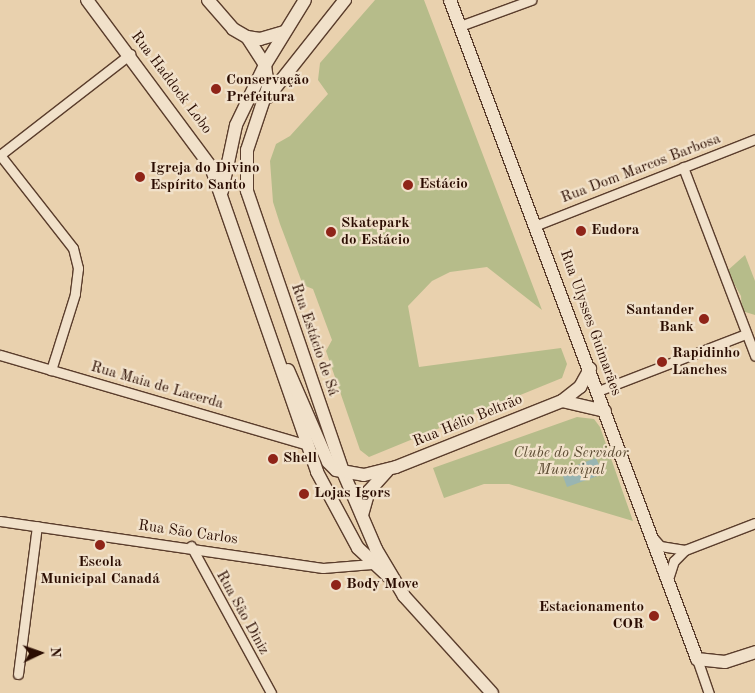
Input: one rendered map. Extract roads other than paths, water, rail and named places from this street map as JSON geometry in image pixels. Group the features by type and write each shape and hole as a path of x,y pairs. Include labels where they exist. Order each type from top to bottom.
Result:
{"main road":[{"name":"Rua Haddock Lobo","path":"87,0 130,54 200,150 222,190"},
{"path":"208,0 233,29 246,37 260,39 284,32"},
{"path":"222,190 231,138 265,65 305,0"},
{"path":"265,101 345,0"},
{"name":"Rua Ulysses Guimarães","path":"450,0 537,225 697,658"},
{"path":"246,37 265,65 265,101"},
{"name":"Rua Estácio de Sá","path":"265,101 247,150 247,191 343,472 394,582 427,625 492,693"},
{"name":"Rua Estácio de Sá","path":"222,190 277,350 305,444 338,516 372,564 394,582"},
{"path":"277,350 300,391 328,462 343,472"},
{"name":"Rua Hélio Beltrão","path":"343,472 364,475 390,469 562,402 580,387 590,369"},
{"path":"562,402 605,410"},
{"path":"362,515 369,491 390,469"},
{"path":"697,658 725,662 755,652"},
{"path":"473,674 481,693"}],"street":[{"path":"460,26 531,0"},
{"path":"51,370 78,268 73,248 0,155 130,54"},
{"name":"Rua Dom Marcos Barbosa","path":"537,225 755,139"},
{"path":"683,168 755,356"},
{"path":"598,391 746,334"},
{"name":"Rua Maia de Lacerda","path":"0,355 305,444"},
{"name":"Rua São Carlos","path":"0,521 191,546 323,568 372,564"},
{"path":"668,580 671,566 685,550 755,523"},
{"path":"18,674 37,526"},
{"path":"652,536 660,546 685,550"},
{"name":"Rua São Diniz","path":"191,546 271,693"},
{"path":"697,658 709,693"}],"water":[{"path":"596,458 603,474 567,487 561,471"}],"place":[{"name":"Conservação Prefeitura","path":"216,89"},
{"name":"Igreja do Divino Espírito Santo","path":"140,177"},
{"name":"Estácio","path":"408,185"},
{"name":"Eudora","path":"581,231"},
{"name":"Skatepark do Estácio","path":"331,232"},
{"name":"Santander Bank","path":"704,319"},
{"name":"Rapidinho Lanches","path":"662,362"},
{"name":"Shell","path":"273,459"},
{"name":"Lojas Igors","path":"304,494"},
{"name":"Escola Municipal Canadá","path":"100,545"},
{"name":"Body Move","path":"336,585"},
{"name":"Estacionamento COR","path":"654,616"}],"park label":[{"name":"Clube do Servidor Municipal","path":"571,462"}]}
